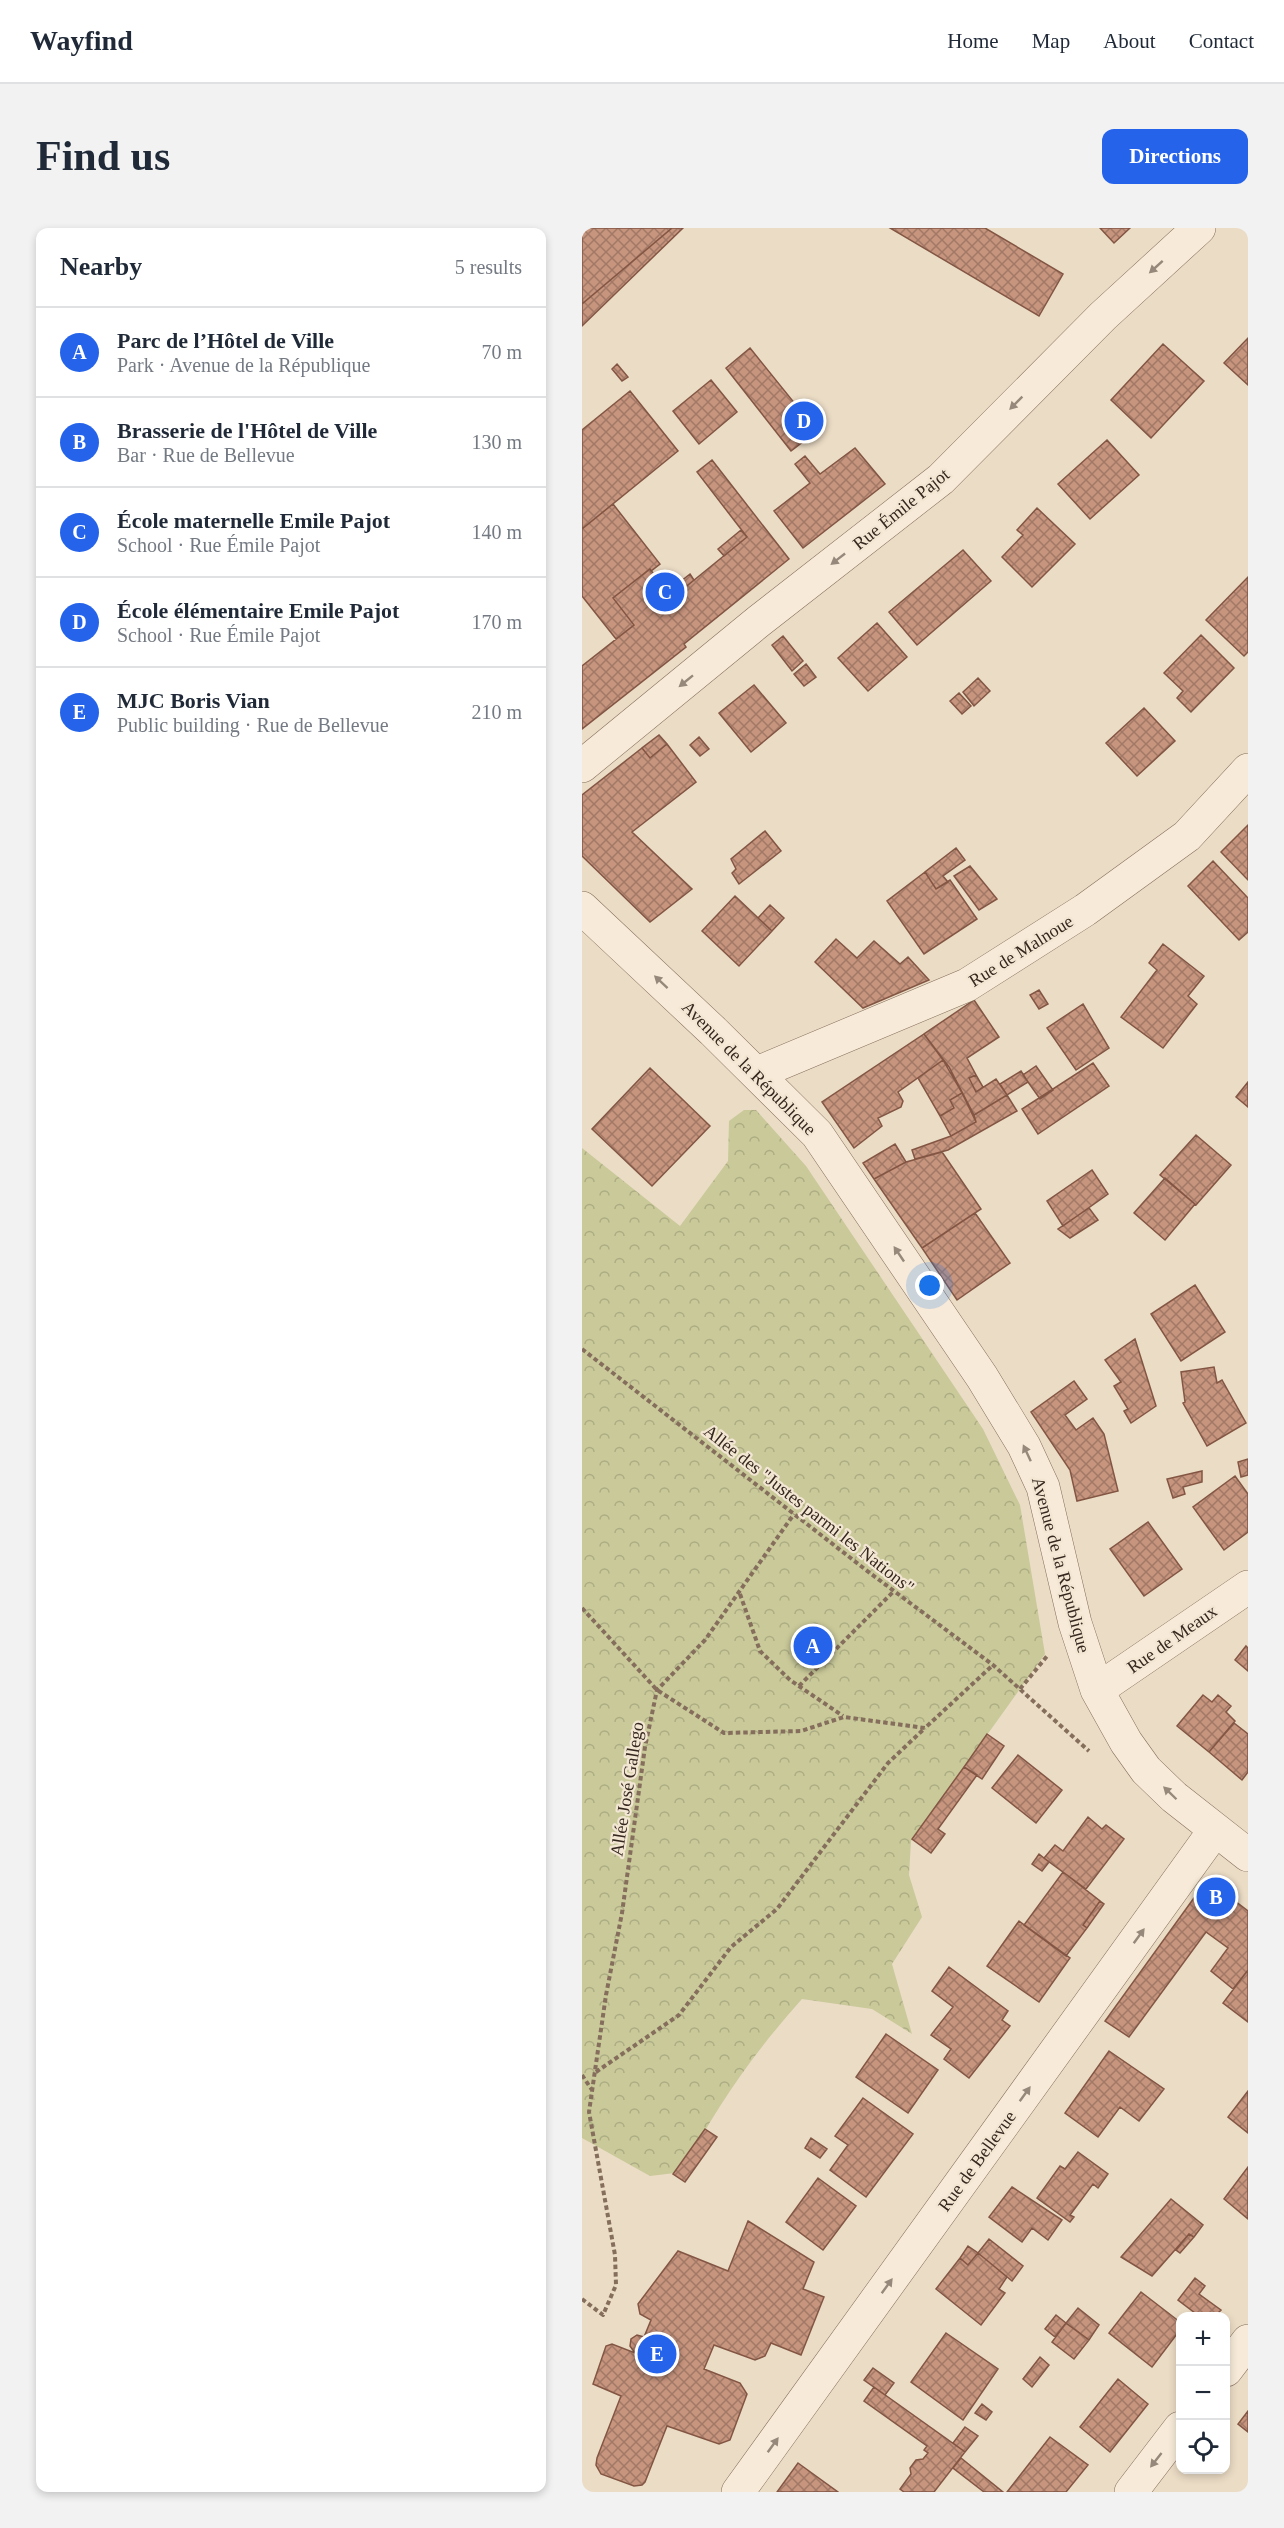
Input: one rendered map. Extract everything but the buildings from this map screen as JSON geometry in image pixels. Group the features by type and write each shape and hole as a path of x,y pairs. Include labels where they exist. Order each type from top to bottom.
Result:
{"street":[{"name":"Rue Émile Pajot","path":"582,766 759,621 941,479 1103,315 1199,228"},
{"name":"Rue de Malnoue","path":"757,1073 968,985 1085,910 1187,836 1248,770"},
{"name":"Avenue de la République","path":"582,908 757,1073 817,1134 982,1377 1024,1446 1043,1487 1075,1623 1097,1690 1126,1742 1146,1770 1174,1797 1248,1855"},
{"name":"Rue de Meaux","path":"1097,1690 1248,1587"},
{"name":"Rue de Bellevue","path":"738,2492 1215,1830"},
{"path":"1229,2366 1248,2341"},
{"path":"1131,2492 1176,2433"}],"path":[{"name":"Allée des \"Justes parmi les Nations\"","path":"582,1350 993,1665 1020,1689"},
{"path":"657,1690 705,1640 794,1514"},
{"path":"799,1686 894,1591"},
{"path":"740,1593 760,1651 799,1686 844,1717"},
{"path":"582,1608 657,1690 724,1733 801,1731 844,1717 925,1728"},
{"path":"595,2073 679,2015 731,1947 777,1909 888,1763 993,1665"},
{"name":"Allée José Gallego","path":"582,2299 603,2315 616,2285 615,2255 589,2112 606,1995 622,1914 645,1747 657,1690"},
{"path":"582,2075 592,2090"}],"green space":[{"path":"744,1110 756,1110 806,1166 983,1429 1020,1505 1045,1654 911,1841 909,1875 922,1917 892,1964 912,2034 872,2009 802,1999 736,2081 683,2172 650,2176 582,2138 582,1148 680,1226 728,1161 729,1121"}],"place":[{"name":"École élémentaire Emile Pajot","path":"804,421"},
{"name":"École maternelle Emile Pajot","path":"665,592"},
{"name":"Parc de l’Hôtel de Ville","path":"813,1646"},
{"name":"Brasserie de l'Hôtel de Ville","path":"1216,1897"},
{"name":"MJC Boris Vian","path":"657,2354"}]}
